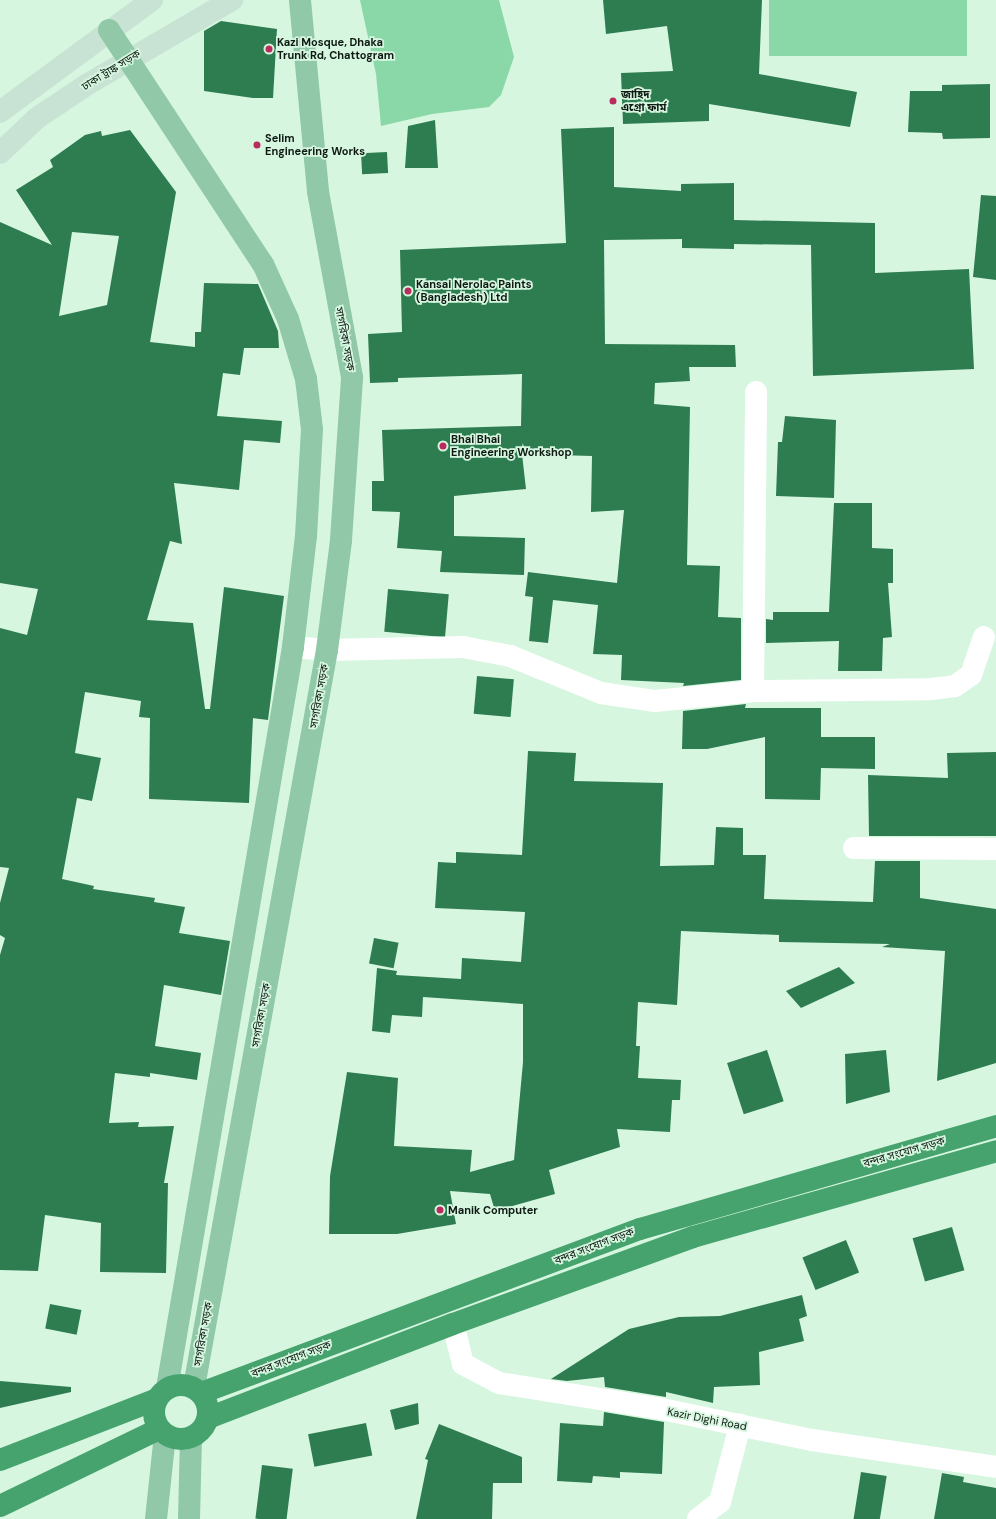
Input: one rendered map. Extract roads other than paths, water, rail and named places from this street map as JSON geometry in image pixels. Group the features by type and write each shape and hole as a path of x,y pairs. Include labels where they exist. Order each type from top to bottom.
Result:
{"highway":[{"name":"বন্দর সংযোগ সড়ক","path":"197,1390 640,1228 996,1126"},
{"path":"208,1418 453,1324 693,1237 996,1151"},
{"path":"0,1460 162,1394 176,1385 197,1390 208,1410 208,1418 198,1433 191,1438 178,1439 162,1432 153,1412 162,1394"},
{"path":"0,1506 162,1432"}],"main road":[{"path":"0,112 109,30 152,0"},
{"name":"ঢাকা ট্রাঙ্ক সড়ক","path":"0,153 37,118 127,59 232,0"},
{"name":"সাগরিকা সড়ক","path":"197,1390 327,650 341,540 352,376 318,191 300,0"},
{"path":"109,30 263,264 288,319 306,379 312,429 306,536 293,647 162,1394"},
{"path":"156,1519 162,1432"},
{"path":"189,1519 191,1438"}],"street":[{"path":"753,691 756,392"},
{"path":"293,647 327,650 463,647 510,656 601,693 655,701 753,691 931,689 955,686 971,675 984,636"},
{"path":"854,848 996,849"},
{"name":"Kazir Dighi Road","path":"453,1324 463,1364 499,1383 740,1425 812,1440 996,1467"},
{"path":"698,1519 720,1502 740,1425"}],"place":[{"name":"Kazi Mosque, Dhaka Trunk Rd, Chattogram","path":"269,49"},
{"name":"জাহিদ এগ্রো ফার্ম","path":"613,101"},
{"name":"Selim Engineering Works","path":"257,145"},
{"name":"Kansai Nerolac Paints (Bangladesh) Ltd","path":"408,291"},
{"name":"Bhai Bhai Engineering Workshop","path":"443,446"},
{"name":"Manik Computer","path":"440,1210"}]}
